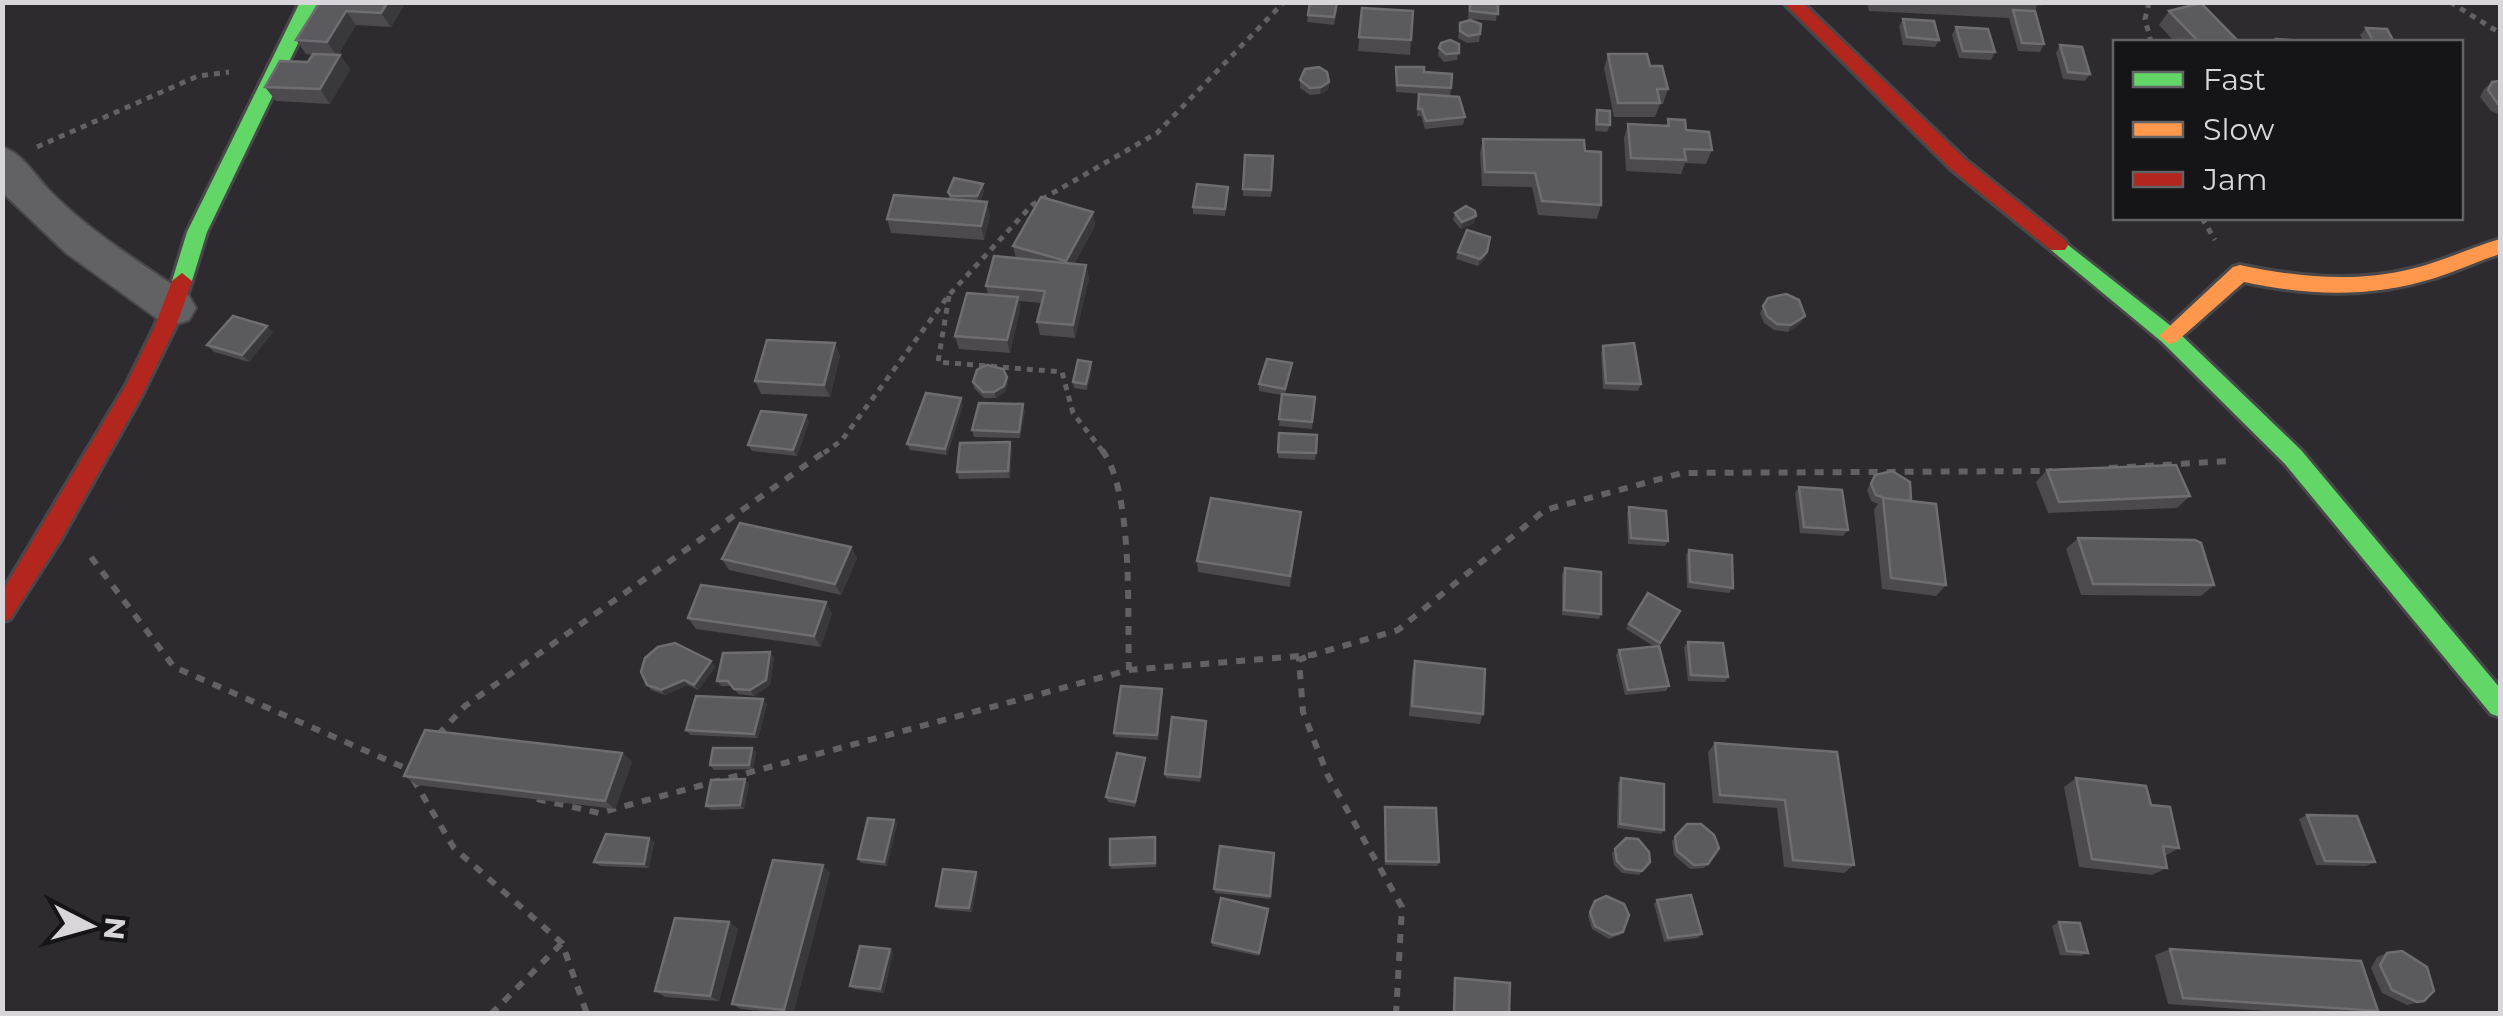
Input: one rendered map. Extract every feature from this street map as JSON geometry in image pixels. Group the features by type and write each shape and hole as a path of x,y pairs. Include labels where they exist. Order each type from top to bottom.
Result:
{"street":[{"path":"2,612 141,376 174,308 197,232 309,2"},
{"path":"1791,2 1959,165 2168,336 2292,457 2500,706"},
{"path":"18,155 23,191 98,255 174,308"},
{"path":"2168,336 2240,272 2300,288 2361,288 2412,278 2500,247"}],"path":[{"path":"430,744 465,706 842,440 949,294 1032,205 1157,133 1284,2"},
{"path":"2149,2 2144,20 2150,40"},
{"path":"2450,2 2500,33"},
{"path":"18,155 198,76 281,64"},
{"path":"949,294 938,362 1062,372 1073,413 1115,467 1123,515 1129,670"},
{"path":"2096,468 2292,457"},
{"path":"1396,1014 1402,907 1328,776 1303,712 1299,660 1398,630 1545,510 1682,472 2056,471"},
{"path":"62,515 174,667 407,770 426,774"},
{"path":"522,796 599,813 1129,670 1312,656"},
{"path":"407,770 418,757"},
{"path":"407,770 454,848 562,943 587,1014"},
{"path":"491,1014 562,943"}],"building":[{"path":"320,2 388,2 381,13 346,11 327,42 296,40"},
{"path":"1310,2 1337,2 1334,17 1308,15"},
{"path":"1470,2 1498,2 1498,14 1470,11"},
{"path":"2201,3 2237,40 2197,40 2169,11"},
{"path":"1362,8 1413,11 1411,40 1359,37"},
{"path":"2013,10 2035,11 2044,44 2022,43"},
{"path":"1903,19 1934,21 1939,40 1907,37"},
{"path":"1470,20 1481,24 1480,34 1468,36 1460,31 1460,23"},
{"path":"1956,27 1988,29 1995,52 1963,51"},
{"path":"2366,28 2387,29 2393,40 2373,40"},
{"path":"1450,40 1459,44 1459,53 1446,54 1439,48"},
{"path":"2060,45 2082,47 2090,74 2068,72"},
{"path":"313,54 340,55 320,89 265,87 280,61 308,62"},
{"path":"1608,54 1647,54 1650,66 1662,66 1668,89 1657,89 1660,103 1618,103"},
{"path":"1319,67 1327,72 1329,82 1310,88 1300,80 1305,69"},
{"path":"1396,67 1424,67 1424,72 1452,74 1451,88 1397,85"},
{"path":"2500,81 2500,105 2488,90 2492,82"},
{"path":"1419,94 1459,97 1465,117 1426,121 1422,109 1418,109"},
{"path":"1597,110 1610,111 1610,125 1597,124"},
{"path":"1668,119 1685,120 1686,130 1709,132 1712,150 1684,149 1686,160 1631,158 1628,124 1669,126"},
{"path":"1483,139 1584,140 1585,151 1601,152 1601,205 1542,201 1535,173 1485,172"},
{"path":"1245,155 1273,156 1271,190 1243,189"},
{"path":"954,178 983,184 977,196 951,196 948,192"},
{"path":"1197,184 1228,187 1225,209 1193,207"},
{"path":"894,195 987,202 981,226 887,219"},
{"path":"1041,197 1093,212 1066,261 1013,246"},
{"path":"1466,206 1476,216 1462,222 1455,213"},
{"path":"1467,230 1490,237 1487,252 1480,259 1458,252"},
{"path":"994,256 1086,265 1073,325 1037,322 1045,291 986,286"},
{"path":"967,293 1018,297 1007,340 955,336"},
{"path":"1786,294 1799,300 1805,316 1791,325 1777,324 1763,306 1768,298"},
{"path":"233,316 267,326 242,355 207,345"},
{"path":"767,340 835,343 824,385 755,381"},
{"path":"1634,343 1641,384 1606,383 1603,346"},
{"path":"1267,359 1292,363 1285,389 1259,384"},
{"path":"1078,360 1091,362 1086,384 1073,382"},
{"path":"987,365 1003,369 1007,377 1004,386 994,392 983,392 973,382 977,370"},
{"path":"926,393 961,398 945,449 907,444"},
{"path":"1282,394 1315,397 1312,422 1279,419"},
{"path":"979,403 1023,404 1019,432 972,430"},
{"path":"761,411 806,415 793,450 748,445"},
{"path":"1279,433 1317,435 1316,453 1278,452"},
{"path":"1010,442 1008,471 957,472 960,443"},
{"path":"2176,465 2190,496 2059,502 2047,470"},
{"path":"1892,471 1910,482 1911,499 1876,495 1871,484 1875,475"},
{"path":"1799,487 1842,490 1848,530 1804,527"},
{"path":"1211,498 1301,512 1290,576 1197,561"},
{"path":"1883,498 1936,504 1946,585 1891,578"},
{"path":"1629,507 1666,511 1668,541 1631,538"},
{"path":"740,523 851,547 835,584 722,559"},
{"path":"2078,538 2195,540 2201,543 2214,585 2093,584"},
{"path":"1689,550 1732,555 1733,588 1690,582"},
{"path":"1565,568 1601,572 1601,614 1564,610"},
{"path":"701,585 826,602 814,636 688,618"},
{"path":"1648,593 1680,611 1660,643 1629,624"},
{"path":"1688,642 1723,643 1728,677 1691,675"},
{"path":"675,643 711,661 694,685 684,680 661,690 647,685 641,672 645,658 658,647"},
{"path":"1659,646 1669,686 1628,690 1619,650"},
{"path":"770,652 766,680 750,690 734,689 728,681 717,681 723,653"},
{"path":"1415,661 1485,669 1483,714 1412,706"},
{"path":"1121,686 1162,689 1157,735 1114,733"},
{"path":"696,696 763,699 754,734 686,730"},
{"path":"1172,717 1206,721 1200,777 1165,774"},
{"path":"425,730 622,753 605,801 404,776"},
{"path":"1715,743 1837,752 1854,865 1793,860 1785,800 1720,795"},
{"path":"713,748 752,748 749,765 710,765"},
{"path":"1117,753 1145,758 1135,802 1106,797"},
{"path":"1621,778 1664,784 1664,830 1620,824"},
{"path":"2076,778 2146,786 2151,805 2170,807 2179,848 2163,846 2167,868 2092,859"},
{"path":"745,779 740,805 706,806 711,780"},
{"path":"1385,807 1436,808 1439,862 1386,861"},
{"path":"2307,815 2357,816 2375,862 2325,861"},
{"path":"868,818 894,820 884,862 858,859"},
{"path":"1687,824 1701,824 1714,835 1719,848 1708,864 1694,865 1677,851 1675,837"},
{"path":"606,834 649,838 644,864 594,862"},
{"path":"1155,837 1155,863 1110,865 1110,839"},
{"path":"1626,838 1638,839 1649,852 1650,862 1642,871 1625,869 1617,861 1615,849"},
{"path":"1220,846 1274,853 1270,896 1214,889"},
{"path":"773,860 823,865 784,1010 732,1004"},
{"path":"943,869 976,872 969,908 936,906"},
{"path":"1691,895 1702,934 1668,938 1657,900"},
{"path":"1606,896 1624,904 1629,915 1623,932 1612,935 1595,926 1590,912 1595,901"},
{"path":"1221,898 1268,909 1259,953 1212,942"},
{"path":"675,918 729,922 710,996 655,991"},
{"path":"2059,922 2080,923 2088,953 2067,951"},
{"path":"860,946 890,949 880,989 850,986"},
{"path":"2170,949 2361,961 2378,1011 2183,998"},
{"path":"2402,951 2427,967 2434,991 2424,1001 2417,1002 2392,990 2380,965 2387,953"},
{"path":"1455,978 1510,983 1509,1014 1454,1014"}],"traffic: fast":[{"path":"182,281 197,232 309,2"},
{"path":"2058,245 2169,336 2293,457 2500,706"}],"traffic: slow":[{"path":"2169,336 2240,273 2313,285 2361,285 2409,278 2500,247"}],"traffic: jam":[{"path":"1791,2 1959,165 2058,245"},
{"path":"2,612 52,534 133,391 166,326 182,281"}]}
